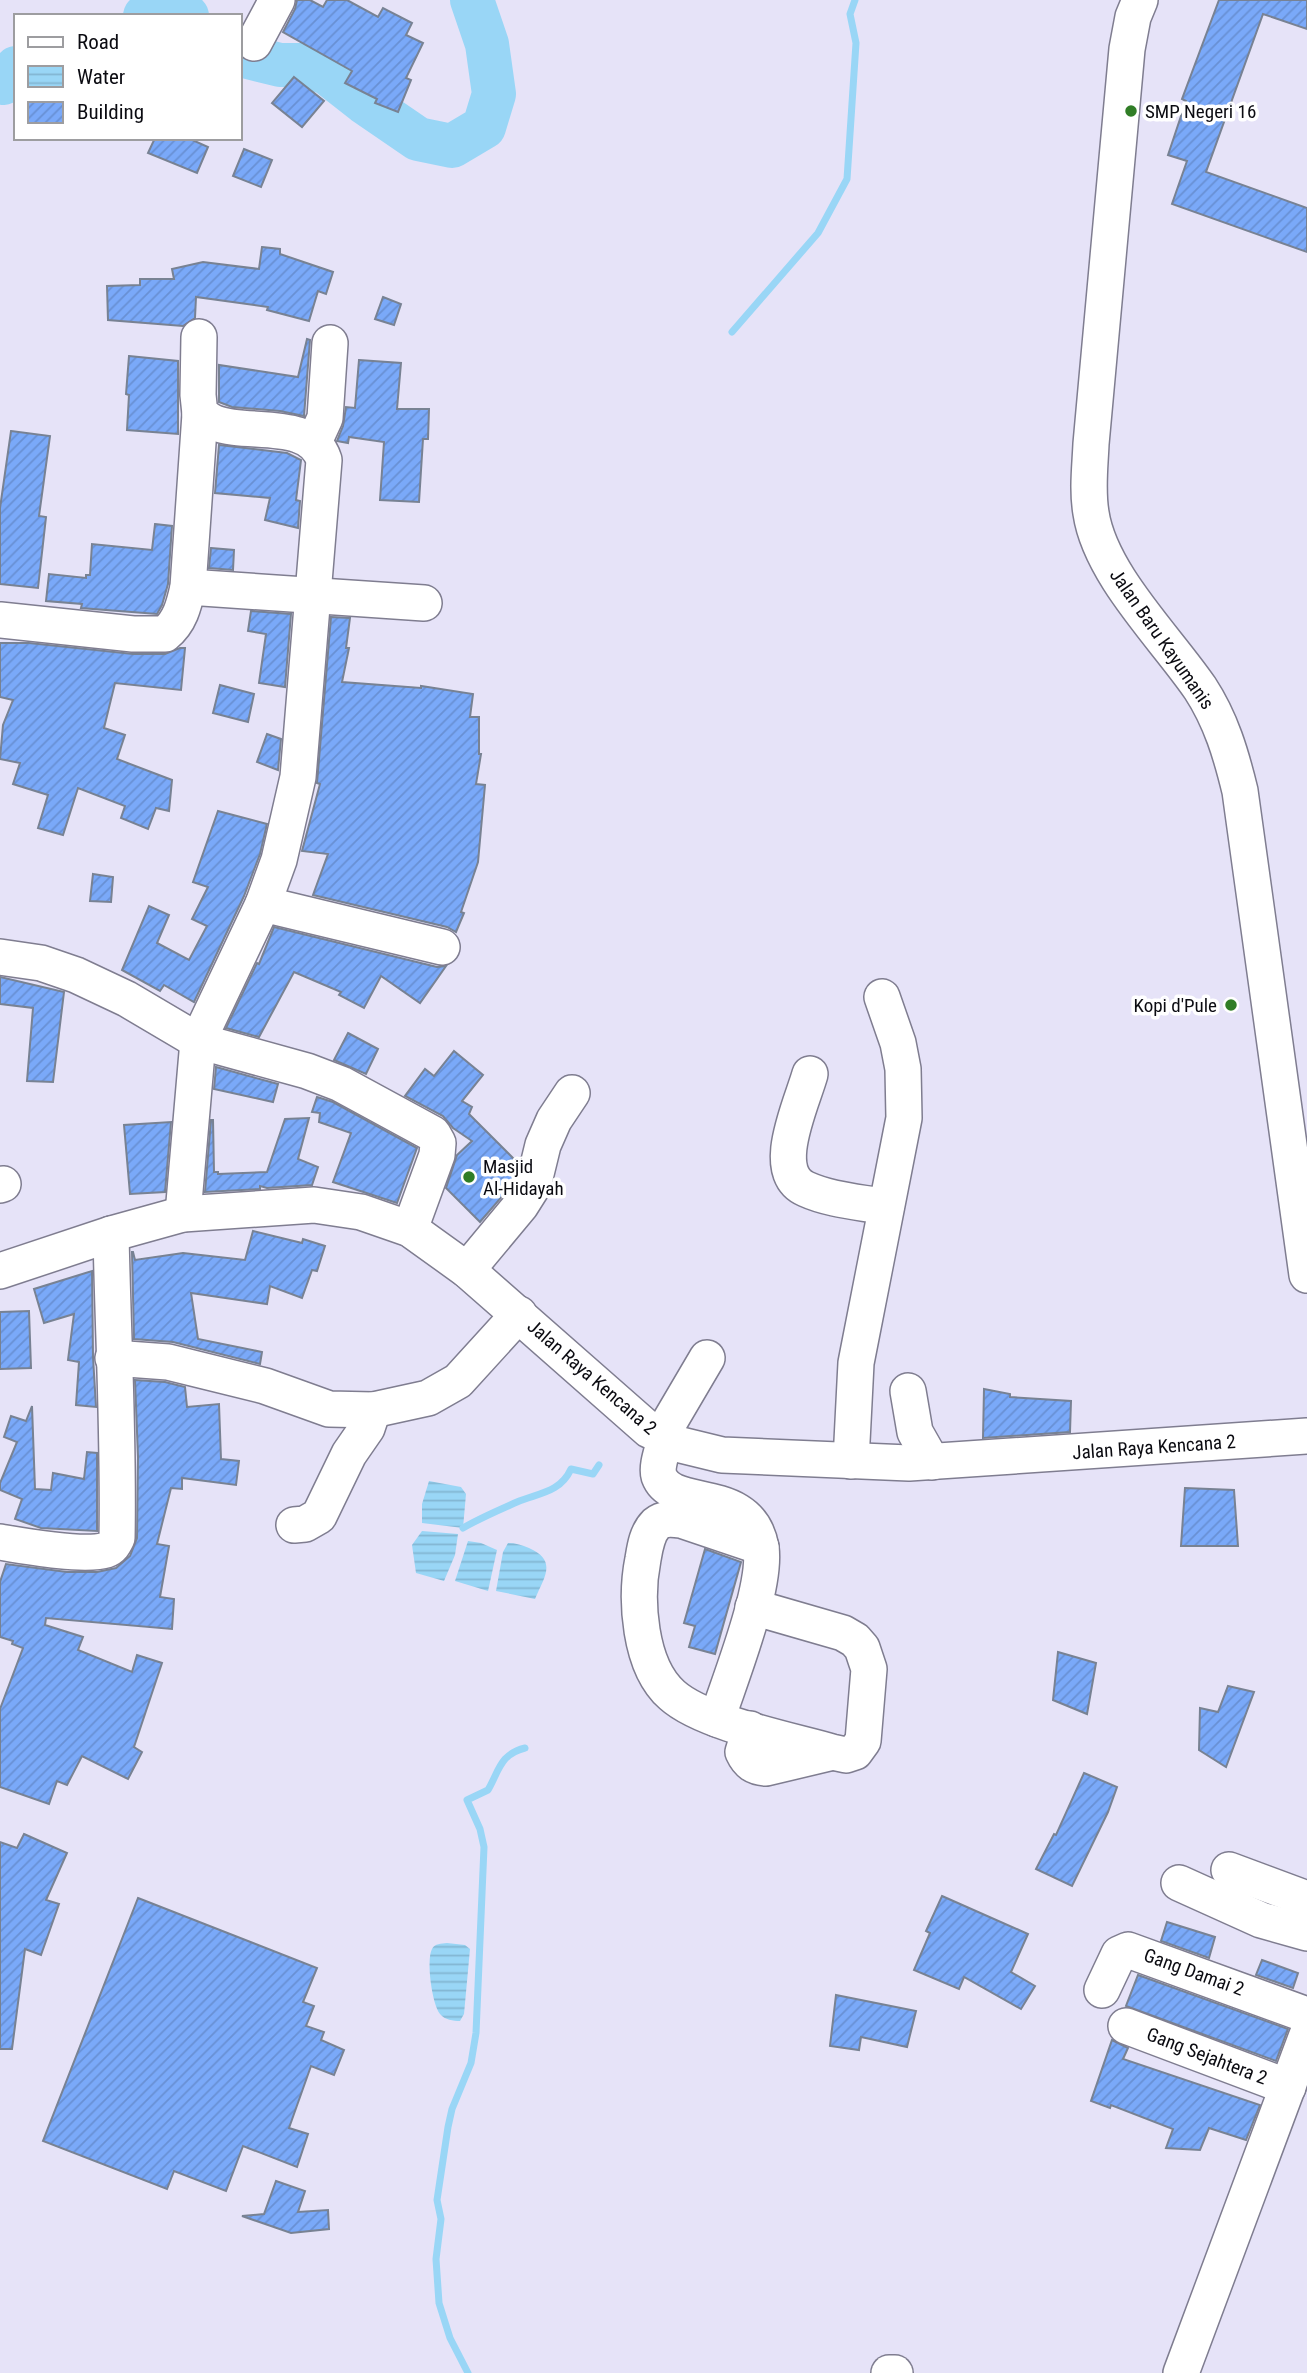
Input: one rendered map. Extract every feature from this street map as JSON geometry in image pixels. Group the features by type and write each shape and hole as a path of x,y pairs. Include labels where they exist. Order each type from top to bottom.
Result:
{"street":[{"path":"254,43 277,0"},
{"name":"Jalan Baru Kayumanis","path":"1140,0 1133,18 1127,49 1091,444 1091,514 1099,541 1112,569 1200,689 1217,718 1230,750 1240,791 1307,1275"},
{"path":"0,620 133,635 165,634 173,628 188,587 200,414 199,337"},
{"path":"314,442 325,418 330,343"},
{"path":"183,1214 198,1041 263,904 279,860 298,777 324,460 321,450 314,442 295,434 216,423 200,414"},
{"path":"188,587 424,603"},
{"path":"263,904 442,947"},
{"path":"0,957 41,964 76,975 127,999 198,1041 307,1071 341,1084 433,1134 438,1143 437,1156 410,1228"},
{"path":"851,1461 856,1363 904,1118 903,1069 898,1043 883,997"},
{"path":"810,1074 788,1147 788,1166 793,1181 804,1189 822,1195 886,1207"},
{"path":"467,1270 521,1205 533,1186 543,1145 554,1119 572,1093"},
{"name":"Jalan Raya Kencana 2","path":"0,1271 111,1234 183,1214 314,1205 361,1212 410,1228 467,1270 649,1430 668,1441 722,1455 909,1463 1307,1436"},
{"path":"0,1542 45,1549 104,1551 114,1544 117,1538 118,1452 111,1234"},
{"path":"113,1358 168,1362 265,1386 329,1409 373,1410 428,1398 458,1381 519,1314"},
{"path":"707,1358 667,1426 668,1441 659,1471 664,1484 677,1492 725,1504 740,1511 748,1519 761,1547 761,1564 753,1607 717,1719"},
{"path":"908,1391 915,1432 932,1462"},
{"path":"294,1525 305,1524 319,1516 349,1454 367,1428 373,1410"},
{"path":"753,1607 843,1633 855,1640 866,1656 869,1669 863,1741 855,1752 846,1755 832,1752 717,1719 699,1712 671,1695 659,1681 643,1637 639,1590 645,1546 650,1532 657,1523 667,1519 681,1520 761,1547"},
{"path":"1229,1870 1307,1899"},
{"path":"1180,1883 1261,1920 1307,1933"},
{"name":"Gang Damai 2","path":"1102,1990 1119,1954 1128,1950 1307,2015"},
{"name":"Gang Sejahtera 2","path":"1126,2026 1288,2087"},
{"path":"1181,2373 1307,2035"},
{"path":"889,2373 895,2373"}],"water":[{"path":"429,1481 461,1487 466,1494 463,1528 422,1523 422,1504"},
{"path":"422,1531 458,1534 455,1555 444,1581 416,1573 412,1545"},
{"path":"468,1541 497,1550 488,1591 455,1581"},
{"path":"508,1543 529,1548 538,1553 546,1564 545,1577 535,1599 496,1591 503,1552"},
{"path":"447,1943 465,1945 470,1949 464,2014 460,2021 447,2019 440,2014 432,1992 430,1955 435,1946"}],"building":[{"path":"297,0 310,0 323,7 327,0 347,0 378,17 383,8 412,23 406,35 423,43 406,78 411,80 398,112 375,103 377,99 345,83 352,71 283,32"},
{"path":"1219,0 1307,0 1307,29 1263,14 1206,172 1307,208 1307,252 1172,204 1187,161 1168,155 1186,101 1182,99"},
{"path":"294,77 324,101 302,127 272,103"},
{"path":"154,140 192,140 208,147 197,173 148,153"},
{"path":"244,149 272,160 261,187 233,176"},
{"path":"262,247 280,249 280,254 333,272 326,294 318,291 309,321 267,310 268,307 196,297 195,318 183,326 108,320 107,286 140,285 140,279 174,279 172,269 203,262 259,269"},
{"path":"383,297 401,304 394,325 375,319"},
{"path":"307,339 310,340 304,416 232,407 219,402 219,365 298,377"},
{"path":"129,356 178,361 178,434 127,430"},
{"path":"359,360 401,363 397,409 429,409 428,439 423,439 419,502 380,500 384,442 349,437 348,443 337,441 346,407 355,408"},
{"path":"11,431 50,436 39,516 46,517 38,588 0,584 0,508"},
{"path":"219,445 287,453 301,460 296,500 300,501 298,528 265,520 270,498 215,493"},
{"path":"155,524 172,526 168,584 157,614 81,608 82,604 46,601 49,574 86,578 86,575 90,575 92,544 152,550"},
{"path":"211,548 234,550 233,570 209,568"},
{"path":"251,611 291,614 285,687 259,683 266,634 248,631"},
{"path":"331,617 350,618 346,648 349,648 342,682 421,686 473,694 470,717 479,717 481,754 476,784 485,785 478,862 456,932 447,927 313,895 328,854 302,851 320,784 317,783"},
{"path":"0,643 29,643 133,654 165,654 185,648 181,690 115,683 104,728 125,735 117,759 172,780 169,811 156,808 148,829 121,818 125,806 78,788 63,835 38,828 48,795 13,784 20,763 0,759 3,725 13,700 0,697"},
{"path":"220,685 254,694 248,722 213,713"},
{"path":"267,734 281,739 278,770 257,762"},
{"path":"218,811 267,824 260,854 244,896 194,1002 164,985 160,991 122,970 149,906 169,915 157,943 189,960 207,926 192,919 208,887 193,882"},
{"path":"93,874 113,877 111,902 90,901"},
{"path":"274,927 437,967 446,966 420,1003 381,976 364,1008 339,995 341,992 294,972 259,1037 226,1028 257,963 259,964"},
{"path":"0,977 64,992 53,1082 27,1081 33,1008 0,1004"},
{"path":"348,1033 378,1049 366,1074 334,1060"},
{"path":"454,1051 483,1075 462,1101 472,1107 469,1114 518,1163 514,1178 505,1193 480,1222 446,1188 457,1155 472,1141 453,1128 443,1116 405,1096 425,1069 434,1076"},
{"path":"216,1067 278,1084 273,1102 214,1089"},
{"path":"317,1097 333,1102 417,1148 397,1203 333,1182 351,1133 319,1122 320,1113 312,1112"},
{"path":"309,1118 298,1159 318,1167 312,1185 267,1188 260,1186 260,1189 205,1192 211,1120 214,1172 218,1174 267,1172 285,1119"},
{"path":"171,1122 165,1192 130,1194 124,1125"},
{"path":"253,1231 302,1243 303,1239 325,1246 317,1271 312,1270 302,1298 270,1286 267,1304 191,1293 198,1339 262,1352 260,1364 173,1342 134,1339 132,1252 135,1260 183,1253 245,1260"},
{"path":"92,1271 96,1407 76,1405 79,1362 68,1360 74,1314 44,1323 34,1289"},
{"path":"29,1311 31,1368 0,1369 0,1312"},
{"path":"135,1380 165,1382 185,1387 187,1407 219,1404 221,1459 239,1461 236,1485 182,1478 182,1489 171,1488 157,1544 169,1546 160,1597 174,1599 172,1629 46,1618 45,1625 83,1637 78,1650 132,1672 137,1655 162,1663 134,1747 142,1752 128,1779 82,1756 67,1785 57,1781 49,1804 0,1787 0,1709 23,1648 0,1637 0,1582 6,1564 67,1572 97,1572 116,1568 130,1556 137,1538"},
{"path":"984,1389 1010,1394 1010,1397 1071,1401 1070,1432 983,1438"},
{"path":"32,1406 35,1489 51,1490 53,1473 84,1479 87,1452 97,1453 97,1531 41,1528 15,1519 22,1499 0,1490 0,1483 17,1442 4,1437 11,1416 26,1421"},
{"path":"1185,1488 1234,1490 1238,1546 1181,1546"},
{"path":"705,1549 741,1562 715,1654 689,1647 695,1626 684,1623"},
{"path":"1058,1652 1096,1663 1087,1714 1053,1700"},
{"path":"1228,1686 1254,1692 1226,1767 1199,1750 1200,1708 1218,1712"},
{"path":"1084,1773 1117,1787 1108,1812 1072,1886 1036,1869 1054,1834 1056,1835"},
{"path":"24,1834 67,1853 46,1900 59,1904 41,1955 25,1949 12,2049 0,2049 0,1842 17,1848"},
{"path":"942,1896 1028,1934 1011,1972 1035,1986 1021,2009 964,1977 959,1989 914,1970 930,1933 926,1931"},
{"path":"138,1898 317,1968 303,2002 314,2006 306,2026 324,2032 321,2040 344,2050 334,2075 311,2066 289,2128 308,2134 297,2167 243,2146 226,2191 174,2171 167,2189 43,2141"},
{"path":"1167,1922 1215,1937 1209,1958 1161,1941"},
{"path":"1262,1960 1298,1973 1293,1988 1256,1975"},
{"path":"1138,1975 1288,2029 1276,2061 1126,2006"},
{"path":"836,1995 916,2011 907,2047 861,2037 859,2050 830,2046"},
{"path":"1112,2040 1128,2048 1123,2059 1260,2105 1246,2140 1209,2128 1200,2150 1166,2148 1173,2129 1111,2105 1110,2108 1091,2101"},
{"path":"276,2181 305,2191 298,2212 328,2210 329,2229 291,2233 242,2216 264,2214"}],"waterway":[{"path":"242,56 280,65 305,65 327,73 418,139 452,146 484,127 494,94 487,44 472,0"},
{"path":"732,332 818,233 847,179 856,43 850,14 855,0"},
{"path":"148,14 156,8 177,6 185,14"},
{"path":"3,83 14,70"},
{"path":"463,1528 517,1502 555,1488 571,1469 593,1474 599,1465"},
{"path":"468,2373 450,2338 439,2303 436,2259 441,2219 437,2200 448,2127 452,2109 471,2063 476,2033 484,1847 480,1829 467,1800 488,1790 505,1759 525,1748"}],"place":[{"name":"SMP Negeri 16","path":"1131,111"},
{"name":"Kopi d'Pule","path":"1231,1005"},
{"name":"Masjid Al-Hidayah","path":"469,1177"}]}
